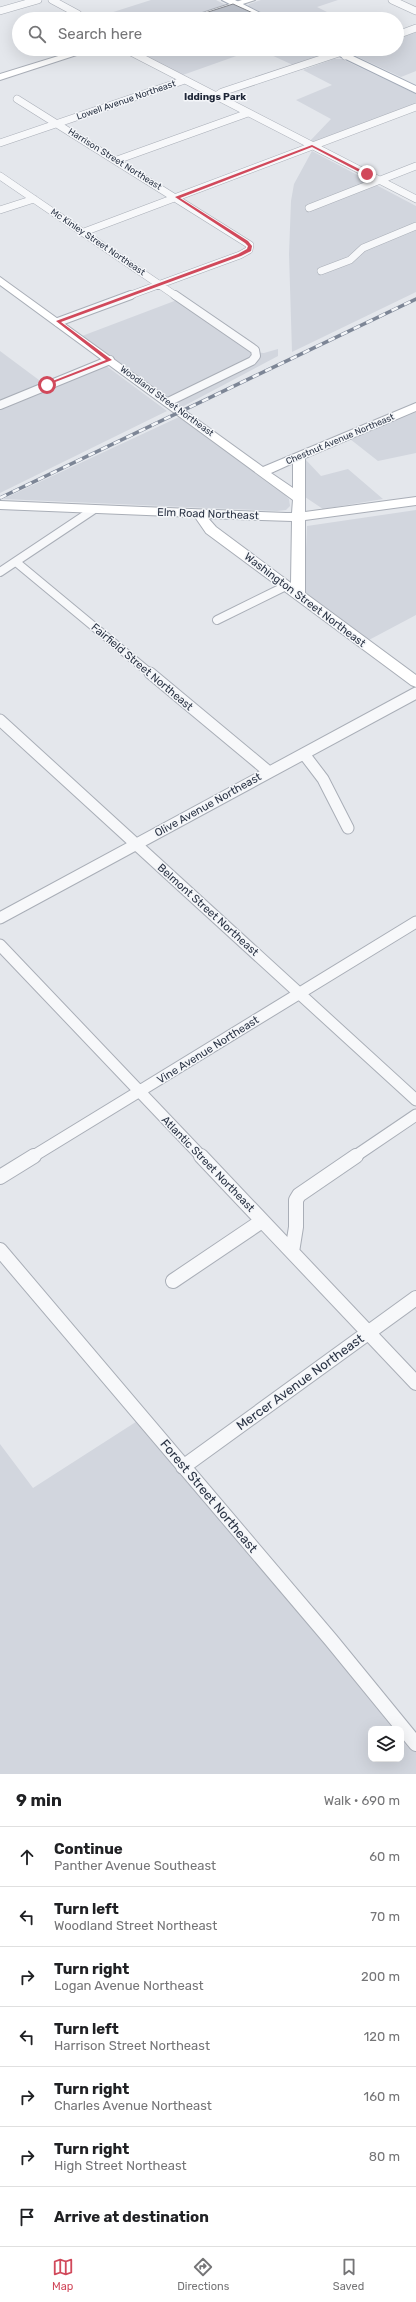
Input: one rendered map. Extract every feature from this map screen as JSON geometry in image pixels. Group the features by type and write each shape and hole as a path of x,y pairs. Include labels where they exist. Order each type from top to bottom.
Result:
{"main road":[{"path":"232,2 253,12"},
{"path":"344,56 416,90"}],"street":[{"path":"0,11 38,0"},
{"path":"52,0 74,12"},
{"path":"206,12 232,2 252,0"},
{"path":"392,0 416,10"},
{"path":"404,32 416,28"},
{"path":"0,77 68,56"},
{"path":"139,56 416,199"},
{"path":"216,96 250,87 333,56"},
{"name":"Lowell Avenue Northeast","path":"0,144 185,80"},
{"name":"Harrison Street Northeast","path":"17,99 59,123 247,242 250,248 240,255 160,284"},
{"path":"84,232 416,106"},
{"path":"117,160 248,113"},
{"path":"309,208 416,166"},
{"name":"Mc Kinley Street Northeast","path":"0,176 255,350 256,356 252,361 168,402"},
{"path":"0,210 34,199"},
{"path":"321,271 350,260 363,248 416,226"},
{"name":"Woodland Street Northeast","path":"0,280 264,471 299,499"},
{"path":"58,322 160,284"},
{"path":"0,405 110,360"},
{"name":"Chestnut Avenue Northeast","path":"264,471 416,407"},
{"path":"298,595 299,456"},
{"name":"Elm Road Northeast","path":"0,505 93,510 299,517 416,501"},
{"path":"0,572 93,510"},
{"name":"Washington Street Northeast","path":"199,514 211,530 416,682"},
{"name":"Fairfield Street Northeast","path":"16,562 269,772"},
{"path":"217,620 286,586"},
{"name":"Olive Avenue Northeast","path":"0,918 416,693"},
{"name":"Belmont Street Northeast","path":"0,720 416,1100"},
{"path":"304,754 311,760 319,773 348,828"},
{"name":"Vine Avenue Northeast","path":"0,1177 416,922"},
{"name":"Atlantic Street Northeast","path":"0,945 416,1383"},
{"path":"292,1252 296,1227 296,1200 299,1195 416,1115"},
{"path":"173,1281 262,1221"},
{"name":"Forest Street Northeast","path":"0,1250 416,1744"},
{"name":"Mercer Avenue Northeast","path":"183,1467 416,1298"}],"shaded area":[{"path":"151,0 216,0 226,5 204,12 113,12"},
{"path":"261,0 338,0 317,7 327,12 260,12 248,6 249,4"},
{"path":"416,30 416,71 401,77 356,56 404,56 404,35"},
{"path":"142,56 236,56 180,76"},
{"path":"273,56 321,56 293,65"},
{"path":"334,59 342,59 416,94 416,105 313,144 309,142 331,119 296,100 332,85 303,70"},
{"path":"312,151 416,206 416,292 292,352 289,254 291,201 294,184"},
{"path":"177,300 251,352 264,353 278,349 278,356 182,407 82,336"},
{"path":"0,351 43,383 0,401"},
{"path":"105,365 167,411 0,493 0,408"},
{"path":"416,411 416,453 378,461 350,439"},
{"path":"179,417 283,493 289,499 290,506 286,510 277,511 3,499"},
{"path":"306,460 321,476 348,469 383,499 323,509 305,497"},
{"path":"416,510 416,615 367,641 304,594 307,526"},
{"path":"142,1418 401,1726 368,1726 368,1762 404,1762 404,1730 416,1744 416,1774 0,1774 0,1444 33,1488"}],"building":[{"path":"233,4 251,12 208,12"}],"railway":[{"path":"0,498 416,299"}],"district":[{"name":"Iddings Park","path":"215,97"}],"route":[{"path":"47,385 110,360 58,322 240,255 249,250 250,246 247,242 176,197 312,146 367,174"}]}
